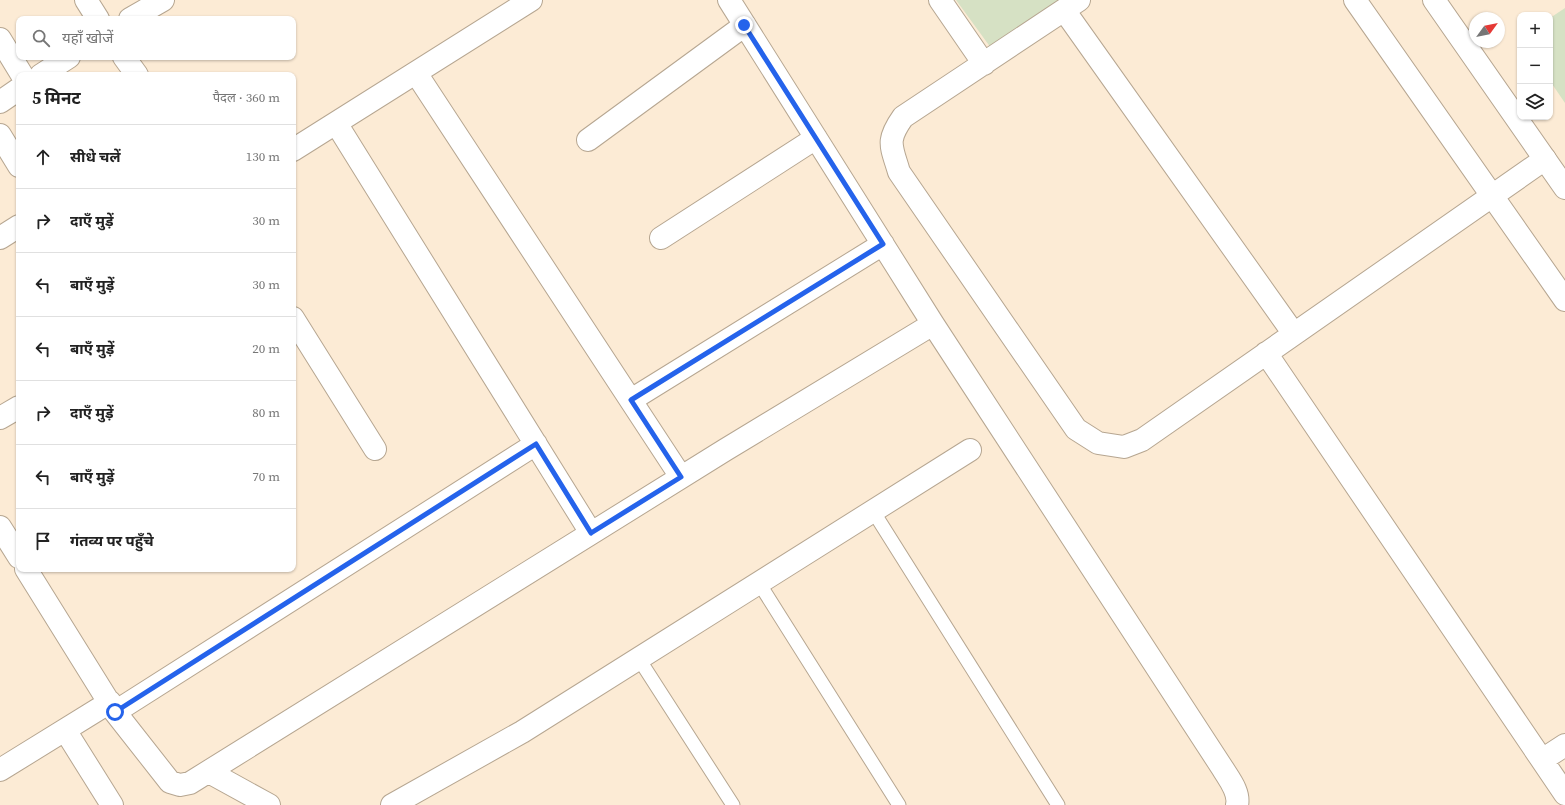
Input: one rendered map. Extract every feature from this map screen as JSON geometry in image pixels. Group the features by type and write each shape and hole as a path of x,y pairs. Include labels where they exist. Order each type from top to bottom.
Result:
{"street":[{"path":"86,0 96,16"},
{"path":"135,16 163,0"},
{"path":"296,148 531,0"},
{"path":"729,0 933,324 1234,786 1238,800 1237,805"},
{"path":"940,0 984,64"},
{"path":"1355,0 1565,300"},
{"path":"1434,0 1565,188"},
{"path":"1294,334 1072,5 903,117 893,132 891,146 898,172 1076,429 1098,443 1124,447 1142,440 1545,159"},
{"path":"588,140 744,25"},
{"path":"0,39 20,72"},
{"path":"46,72 64,60"},
{"path":"126,60 135,72"},
{"path":"416,73 681,477"},
{"path":"0,102 16,91"},
{"path":"336,123 591,533"},
{"path":"0,135 16,161"},
{"path":"661,238 816,138"},
{"path":"0,238 16,228"},
{"path":"631,400 883,244"},
{"path":"296,323 375,449"},
{"path":"28,572 112,707 170,782 180,785 190,783 681,477 933,324"},
{"path":"1266,353 1565,794"},
{"path":"0,418 16,409"},
{"path":"0,770 65,730 112,707 536,444"},
{"path":"392,805 522,732 970,450"},
{"path":"0,527 13,552"},
{"path":"65,730 112,805"},
{"path":"1542,760 1565,744"},
{"path":"209,772 269,805"}],"lane":[{"path":"873,511 1058,805"},
{"path":"759,583 899,805"},
{"path":"639,659 733,805"}],"green space":[{"path":"956,0 1059,0 991,48"},
{"path":"1565,8 1565,103 1553,85 1553,16"}],"route":[{"path":"115,712 536,444 591,533 681,477 631,400 883,244 744,25"}]}
